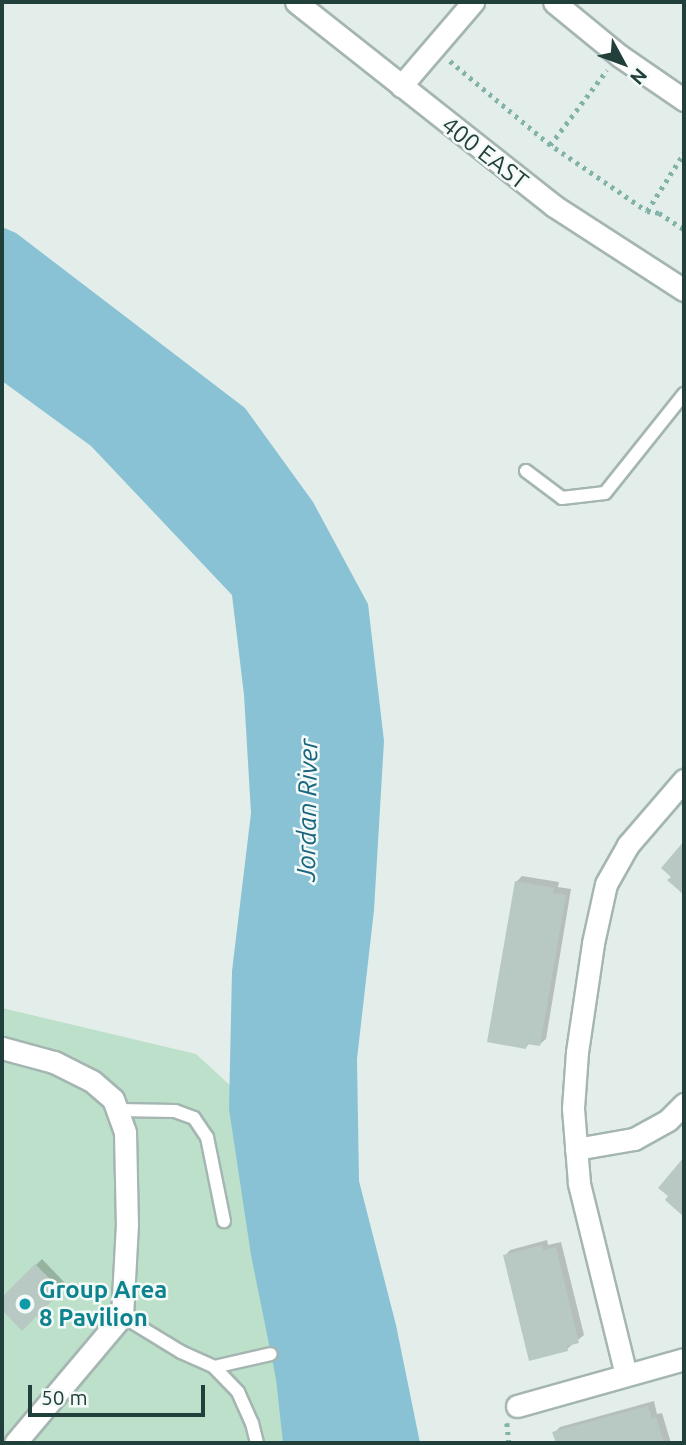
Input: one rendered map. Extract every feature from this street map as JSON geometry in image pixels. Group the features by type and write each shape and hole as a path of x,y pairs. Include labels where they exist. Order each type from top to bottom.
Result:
{"street":[{"name":"400 EAST","path":"296,2 554,206 684,290"},
{"path":"401,86 472,2"},
{"path":"554,2 620,56 684,100"},
{"path":"626,1375 584,1212 573,1108 577,1052 593,943 606,884 628,845 684,780"},
{"path":"2,1048 54,1062 92,1081 113,1099 125,1132 127,1224 122,1315 15,1443"},
{"path":"576,1149 634,1139 668,1120 684,1104"},
{"path":"517,1406 684,1359"}],"lane":[{"path":"526,471 562,498 606,493 684,394"},
{"path":"117,1110 175,1111 194,1118 206,1137 224,1221"},
{"path":"122,1315 181,1352 214,1367 237,1392 252,1423 257,1443"},
{"path":"214,1367 271,1354"}],"path":[{"path":"447,58 550,145 647,211 659,213 684,229"},
{"path":"550,145 608,68"},
{"path":"647,211 684,153"}],"green space":[{"path":"2,1008 196,1054 245,1099 297,1443 2,1443"}],"water":[{"name":"Jordan River","path":"2,227 16,233 245,408 313,502 368,604 384,741 374,910 357,1059 359,1181 396,1325 420,1443 283,1443 276,1379 251,1255 229,1109 232,971 251,813 244,695 232,595 91,446 2,381"}],"building":[{"path":"684,841 684,895 667,880 671,877 661,868"},
{"path":"515,881 554,888 553,893 566,895 540,1046 527,1044 526,1049 487,1042"},
{"path":"684,1157 684,1217 665,1200 668,1196 658,1188"},
{"path":"542,1245 543,1250 556,1247 579,1343 567,1346 568,1351 529,1361 503,1255"},
{"name":"Group Area 8 Pavilion","path":"35,1264 62,1291 22,1331 2,1310 2,1297"},
{"path":"648,1406 652,1419 656,1417 664,1443 556,1443 552,1432"}],"place":[{"name":"Group Area 8 Pavilion","path":"25,1304"}]}
